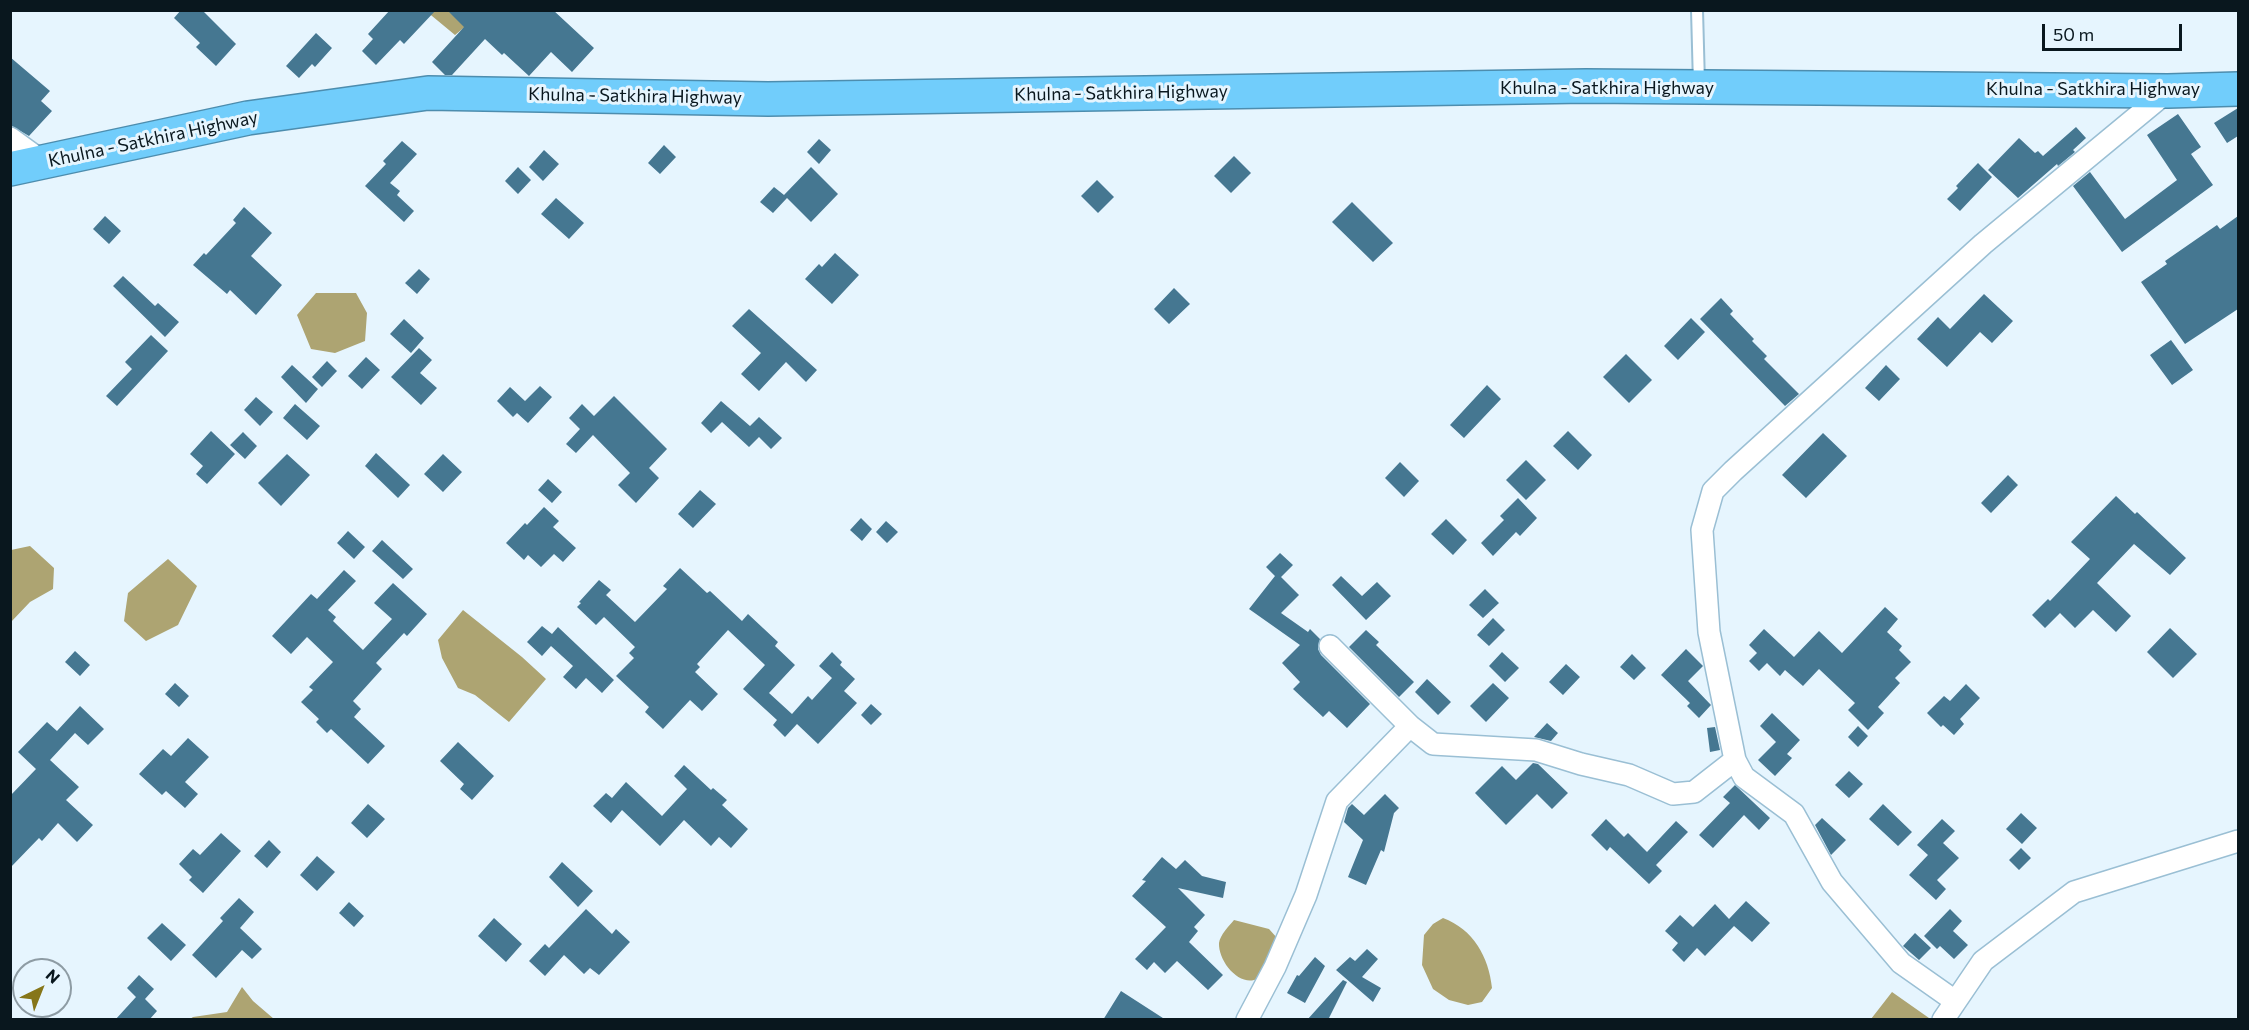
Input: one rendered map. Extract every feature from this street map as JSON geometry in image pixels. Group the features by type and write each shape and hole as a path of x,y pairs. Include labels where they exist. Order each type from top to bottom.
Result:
{"highway":[{"name":"Khulna - Satkhira Highway","path":"10,169 248,118 428,93 768,99 1586,86 2168,91 2238,89"}],"street":[{"path":"1955,1001 1901,963 1832,882 1794,814 1744,777 1735,760 1709,632 1702,531 1713,491 1842,370 1983,244 2168,91"},
{"path":"10,138 43,162"},
{"path":"1330,646 1410,726 1433,744 1536,750 1581,764 1629,775 1673,794 1694,792 1735,760"},
{"path":"1247,1020 1275,967 1306,895 1337,801 1410,726"},
{"path":"1943,1020 1983,961 2074,891 2238,841"}],"lane":[{"path":"1697,10 1700,87"}],"shaded area":[{"path":"426,11 484,11 455,35"},
{"path":"316,293 356,293 367,313 365,341 335,353 311,349 297,315"},
{"path":"30,546 54,568 53,589 30,602 11,622 11,550"},
{"path":"168,559 197,586 178,625 146,641 124,621 128,593"},
{"path":"463,610 546,679 509,722 475,695 458,688 442,658 438,640"},
{"path":"1443,918 1463,929 1483,955 1492,988 1482,1002 1468,1005 1449,1000 1433,989 1422,965 1424,935 1433,924"},
{"path":"1234,920 1269,929 1278,939 1267,970 1258,979 1250,981 1242,979 1228,968 1223,960 1219,943"},
{"path":"242,987 253,1001 274,1019 190,1019 227,1012"},
{"path":"1892,992 1929,1018 1871,1019"}],"building":[{"path":"181,10 202,10 236,44 216,66 196,47 200,43 174,18"},
{"path":"390,10 436,10 404,44 400,40 376,65 362,51 373,39 368,34"},
{"path":"447,10 553,10 594,48 572,72 551,52 529,76 485,39 452,75 445,75 432,62 464,27"},
{"path":"316,33 332,48 315,67 312,64 299,78 286,66"},
{"path":"10,57 50,91 41,101 52,111 29,136 10,125"},
{"path":"2238,108 2238,136 2227,143 2214,123"},
{"path":"2178,114 2201,147 2191,154 2213,185 2122,252 2073,186 2090,172 2125,219 2177,180 2147,135"},
{"path":"2076,127 2086,138 2073,150 2075,152 2058,166 2057,164 2018,198 1988,170 2019,138 2035,153 2038,151 2043,156"},
{"path":"819,139 831,150 819,164 807,152"},
{"path":"402,141 417,154 390,183 400,191 397,195 414,211 404,222 365,186 386,164 383,161"},
{"path":"664,145 676,157 660,174 648,163"},
{"path":"544,150 559,164 543,181 529,167"},
{"path":"1234,156 1251,173 1231,193 1214,176"},
{"path":"1978,163 1992,177 1960,211 1947,199"},
{"path":"518,167 531,180 518,194 505,181"},
{"path":"811,167 838,194 811,222 787,198 773,213 760,202 774,187 784,195"},
{"path":"1097,180 1114,197 1098,213 1081,196"},
{"path":"556,198 584,223 569,239 541,214"},
{"path":"1352,202 1393,243 1373,262 1332,222"},
{"path":"244,207 272,233 251,256 282,285 256,315 230,290 227,294 193,265 204,253 206,255 236,223 233,220"},
{"path":"105,216 121,231 109,244 93,229"},
{"path":"2238,216 2238,309 2185,344 2141,282 2167,264 2165,261 2217,225 2220,229"},
{"path":"835,253 859,275 832,304 805,279 819,264 822,267"},
{"path":"419,269 430,279 417,294 405,283"},
{"path":"123,276 155,306 158,303 179,322 165,337 113,286"},
{"path":"1174,288 1190,304 1169,324 1154,309"},
{"path":"1984,294 2013,321 1992,343 1980,332 1947,367 1917,339 1938,317 1950,329"},
{"path":"1721,298 1733,311 1730,314 1767,356 1764,359 1799,394 1785,406 1700,319"},
{"path":"749,309 817,370 806,382 786,362 759,391 741,374 761,353 732,326"},
{"path":"1691,318 1705,332 1678,360 1664,346"},
{"path":"404,319 424,338 411,353 390,334"},
{"path":"151,335 168,351 117,406 106,396 132,369 125,362"},
{"path":"2171,340 2193,370 2172,385 2150,355"},
{"path":"419,348 432,360 420,373 437,388 421,405 391,377"},
{"path":"1626,354 1652,380 1629,403 1603,377"},
{"path":"366,357 380,370 362,389 348,376"},
{"path":"327,361 337,371 322,387 312,377"},
{"path":"292,365 318,389 306,403 281,377"},
{"path":"1886,365 1900,379 1879,401 1865,388"},
{"path":"1487,385 1501,399 1464,438 1450,425"},
{"path":"540,386 552,397 528,423 517,413 513,417 497,401 510,387 525,401"},
{"path":"614,396 667,449 649,468 659,478 636,503 618,485 630,473 593,435 576,453 566,444 580,429 569,418 582,404 594,416"},
{"path":"256,397 273,412 260,426 244,410"},
{"path":"721,401 750,426 759,417 782,438 771,449 759,437 749,447 722,422 711,433 701,423"},
{"path":"295,404 320,426 307,440 283,418"},
{"path":"211,431 235,454 207,484 196,474 203,466 190,454"},
{"path":"1568,431 1592,455 1578,470 1553,446"},
{"path":"243,432 257,446 245,459 230,445"},
{"path":"1823,433 1847,456 1806,498 1782,475"},
{"path":"376,453 410,485 398,498 365,466"},
{"path":"287,454 310,475 281,506 258,483"},
{"path":"443,454 462,472 443,492 424,474"},
{"path":"1526,460 1546,480 1526,500 1506,480"},
{"path":"1400,462 1419,481 1404,497 1385,478"},
{"path":"2008,475 2018,485 1991,513 1981,503"},
{"path":"548,479 562,492 552,503 538,490"},
{"path":"700,490 716,504 693,528 678,514"},
{"path":"2116,496 2135,514 2137,512 2186,558 2170,575 2134,544 2097,583 2131,616 2116,632 2093,610 2075,628 2060,613 2045,628 2032,615 2048,599 2050,601 2090,559 2071,542"},
{"path":"1518,498 1537,518 1520,536 1516,532 1493,556 1481,543 1504,520 1500,516"},
{"path":"544,507 559,521 553,527 576,548 563,562 554,554 541,567 528,555 524,560 506,543"},
{"path":"861,518 872,529 862,541 850,530"},
{"path":"1446,519 1467,540 1453,555 1431,534"},
{"path":"886,521 898,532 887,543 876,532"},
{"path":"348,531 365,547 354,559 337,543"},
{"path":"382,540 413,569 403,579 372,551"},
{"path":"1280,553 1293,565 1281,577 1299,595 1281,613 1308,632 1310,629 1320,639 1318,649 1321,655 1370,704 1347,728 1329,711 1323,717 1293,689 1300,682 1282,663 1300,645 1249,609 1275,576 1266,567"},
{"path":"680,568 707,593 710,591 742,621 748,614 778,642 775,646 795,665 769,693 792,714 808,696 812,700 832,678 819,666 832,652 842,662 840,665 855,679 844,691 857,703 818,744 797,724 785,737 773,725 777,720 743,689 765,665 728,630 697,664 700,667 695,672 718,694 702,711 690,700 663,729 645,712 649,707 616,676 634,658 629,653 635,647 604,617 596,625 577,607 581,603 579,602 599,580 611,590 606,595 635,622 667,589 663,586"},
{"path":"344,570 356,581 328,610 336,617 333,621 363,650 392,619 374,603 393,583 427,614 407,636 404,633 376,663 382,669 353,701 361,709 354,717 385,746 368,764 331,729 327,733 316,722 319,719 301,702 313,690 309,687 333,662 307,637 291,654 272,636 311,594 317,599"},
{"path":"1341,576 1362,596 1377,582 1391,596 1366,620 1332,585"},
{"path":"1485,589 1499,603 1483,618 1469,605"},
{"path":"1885,607 1898,619 1887,632 1902,646 1899,650 1911,662 1895,678 1900,683 1878,707 1884,713 1868,730 1848,710 1855,703 1819,669 1803,686 1785,670 1780,676 1767,663 1759,671 1749,661 1757,653 1749,645 1764,629 1794,657 1819,631 1842,653"},
{"path":"1493,618 1505,630 1489,646 1477,635"},
{"path":"542,626 552,634 558,627 614,680 602,693 586,678 576,689 563,677 573,666 551,646 542,656 527,642"},
{"path":"2170,628 2197,654 2173,678 2147,652"},
{"path":"1366,630 1379,642 1376,645 1414,682 1399,697 1349,647"},
{"path":"1686,649 1703,666 1688,681 1711,705 1699,718 1687,706 1690,703 1661,675"},
{"path":"75,651 90,665 80,676 65,662"},
{"path":"1502,652 1519,668 1505,682 1489,666"},
{"path":"1632,654 1646,668 1634,680 1620,667"},
{"path":"1566,664 1580,677 1563,695 1549,682"},
{"path":"1427,679 1451,702 1438,715 1415,692"},
{"path":"175,683 189,696 179,707 165,694"},
{"path":"1493,683 1509,698 1486,722 1470,706"},
{"path":"1966,684 1980,698 1960,719 1964,724 1954,735 1943,725 1941,727 1927,713 1944,696 1950,701"},
{"path":"871,704 882,714 871,725 861,715"},
{"path":"80,706 104,729 88,745 75,733 50,760 79,787 66,800 93,825 77,842 58,823 42,841 39,838 10,868 10,796 36,769 18,752 47,722 57,731"},
{"path":"1772,713 1800,740 1787,754 1792,758 1775,776 1758,760 1776,742 1760,726"},
{"path":"1547,723 1558,733 1551,741 1534,737"},
{"path":"1858,726 1868,736 1858,747 1848,737"},
{"path":"1715,727 1720,750 1710,752 1707,728"},
{"path":"188,738 209,757 185,782 198,794 185,808 166,791 162,795 139,774 163,749 171,756"},
{"path":"458,742 494,776 472,800 460,789 464,784 440,761"},
{"path":"1533,763 1538,764 1568,793 1552,809 1537,794 1506,825 1475,793 1502,766 1516,780"},
{"path":"684,765 711,790 713,788 727,800 722,805 748,829 731,848 719,837 711,846 684,820 660,846 622,810 611,823 593,806 606,793 612,798 626,782 662,816 687,789 674,776"},
{"path":"1849,771 1863,784 1849,798 1835,785"},
{"path":"1735,785 1770,818 1759,830 1744,815 1713,848 1699,835 1730,803 1723,797"},
{"path":"1385,794 1399,808 1394,813 1384,852 1381,850 1366,885 1348,877 1363,840 1344,822 1348,808 1352,804 1364,815"},
{"path":"368,804 385,819 367,838 351,823"},
{"path":"1883,804 1912,832 1898,846 1869,819"},
{"path":"2021,813 2037,828 2022,844 2006,829"},
{"path":"1822,818 1846,840 1831,855 1815,825"},
{"path":"1606,819 1624,837 1628,833 1647,852 1676,821 1688,832 1656,865 1662,871 1649,884 1610,847 1607,851 1591,835"},
{"path":"1942,819 1955,831 1943,843 1959,858 1937,880 1946,889 1936,900 1909,875 1928,855 1917,845"},
{"path":"221,833 241,851 203,893 189,880 192,877 179,864 193,849 200,855"},
{"path":"269,840 281,852 267,868 254,856"},
{"path":"2021,848 2031,858 2019,870 2009,860"},
{"path":"317,856 335,872 317,891 300,875"},
{"path":"1162,857 1176,869 1185,860 1202,876 1226,882 1223,898 1178,888 1205,915 1194,927 1198,931 1189,942 1223,975 1208,990 1177,961 1165,973 1154,962 1147,970 1135,959 1166,927 1132,896 1146,881 1142,880"},
{"path":"562,862 593,891 578,907 549,877"},
{"path":"239,898 254,912 240,928 262,949 252,959 242,950 216,978 192,955 223,921 220,918"},
{"path":"1746,901 1770,923 1752,942 1734,926 1705,956 1697,948 1684,962 1672,950 1678,943 1665,931 1680,915 1693,927 1715,904 1729,919"},
{"path":"349,902 364,916 354,927 339,913"},
{"path":"586,909 612,934 616,929 630,942 599,975 590,968 584,974 564,955 545,976 529,961 545,944 549,948"},
{"path":"1950,909 1962,921 1953,931 1968,945 1954,959 1940,946 1937,949 1924,936"},
{"path":"494,918 522,944 506,962 478,936"},
{"path":"162,923 186,945 171,961 147,938"},
{"path":"1915,933 1931,948 1919,960 1903,946"},
{"path":"1367,949 1378,959 1362,977 1381,988 1373,1002 1336,970 1350,957 1355,961"},
{"path":"1315,957 1325,966 1305,1003 1287,993 1297,975 1299,976"},
{"path":"139,975 154,989 145,999 157,1011 149,1020 115,1020 136,997 127,988"},
{"path":"1343,980 1347,982 1328,1020 1307,1020"},
{"path":"1121,991 1166,1020 1103,1020"}]}
